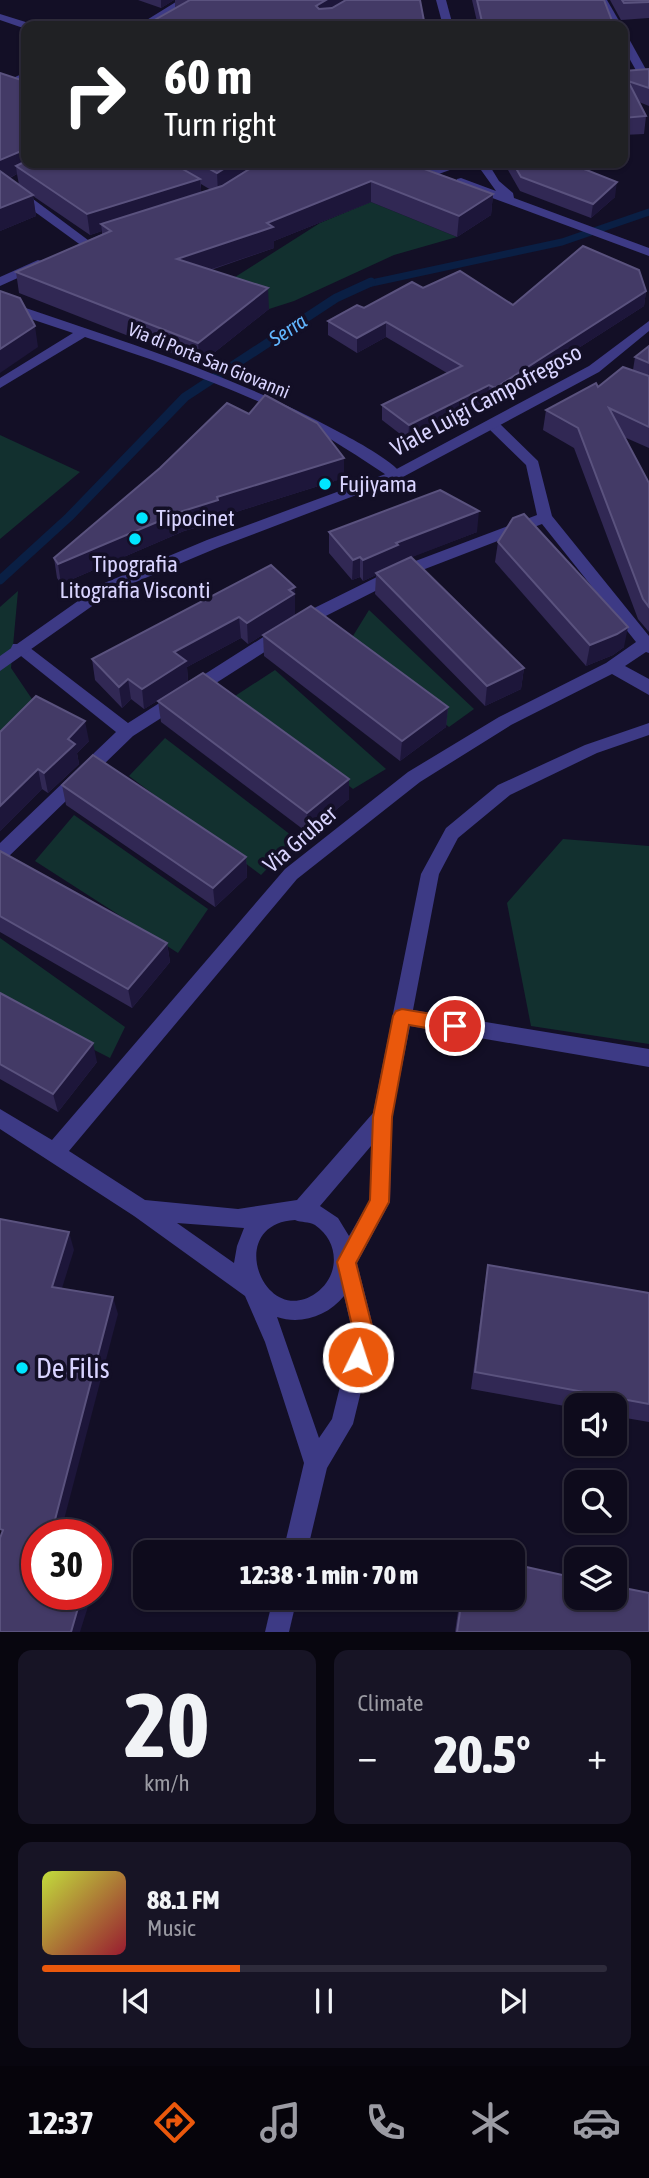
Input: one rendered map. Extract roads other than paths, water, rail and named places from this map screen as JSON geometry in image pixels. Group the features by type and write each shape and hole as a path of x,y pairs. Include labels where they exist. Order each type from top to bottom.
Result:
{"street":[{"path":"150,21 186,0"},
{"path":"441,0 447,21"},
{"path":"602,0 614,21"},
{"path":"0,17 21,24"},
{"path":"628,53 644,81"},
{"path":"0,88 21,78"},
{"path":"419,168 643,250"},
{"path":"424,168 436,171 446,168"},
{"path":"485,168 494,183 514,201"},
{"path":"11,183 80,246 99,239"},
{"path":"0,282 50,258"},
{"name":"Via di Porta San Giovanni","path":"0,301 6,306 166,360 254,396 337,436 396,475"},
{"name":"Viale Luigi Campofregoso","path":"0,666 19,648 107,589 212,544 396,475 492,424 600,372 649,325"},
{"path":"0,384 82,333"},
{"path":"492,424 533,464 545,517 648,645"},
{"path":"0,854 127,732 296,624 394,575 545,517"},
{"name":"Via Gruber","path":"54,1153 291,874 414,777 505,721 612,667 648,645"},
{"path":"19,648 127,732"},
{"path":"612,667 640,680 649,689"},
{"path":"0,1118 141,1209 253,1289 264,1300 293,1310 310,1307 324,1300 336,1290 346,1262 380,1202 382,1117 430,874 452,833 504,790 591,749 649,729"},
{"path":"402,1016 649,1058"},
{"path":"300,1212 329,1182 382,1117"},
{"path":"141,1209 238,1219 300,1212 316,1215 339,1234 364,1334 342,1424 316,1463 298,1540"},
{"path":"276,1215 263,1222 252,1233 243,1261 246,1276 276,1340 316,1463"},
{"path":"277,1632 282,1610"}],"waterway":[{"name":"Serra","path":"367,284 562,242 649,212"},
{"name":"Serra","path":"0,580 69,517 185,397 336,298 371,282"}],"place":[{"name":"Fujiyama","path":"325,484"},
{"name":"Tipocinet","path":"142,518"},
{"name":"Tipografia Litografia Visconti","path":"135,539"},
{"name":"De Filis","path":"22,1368"}]}
